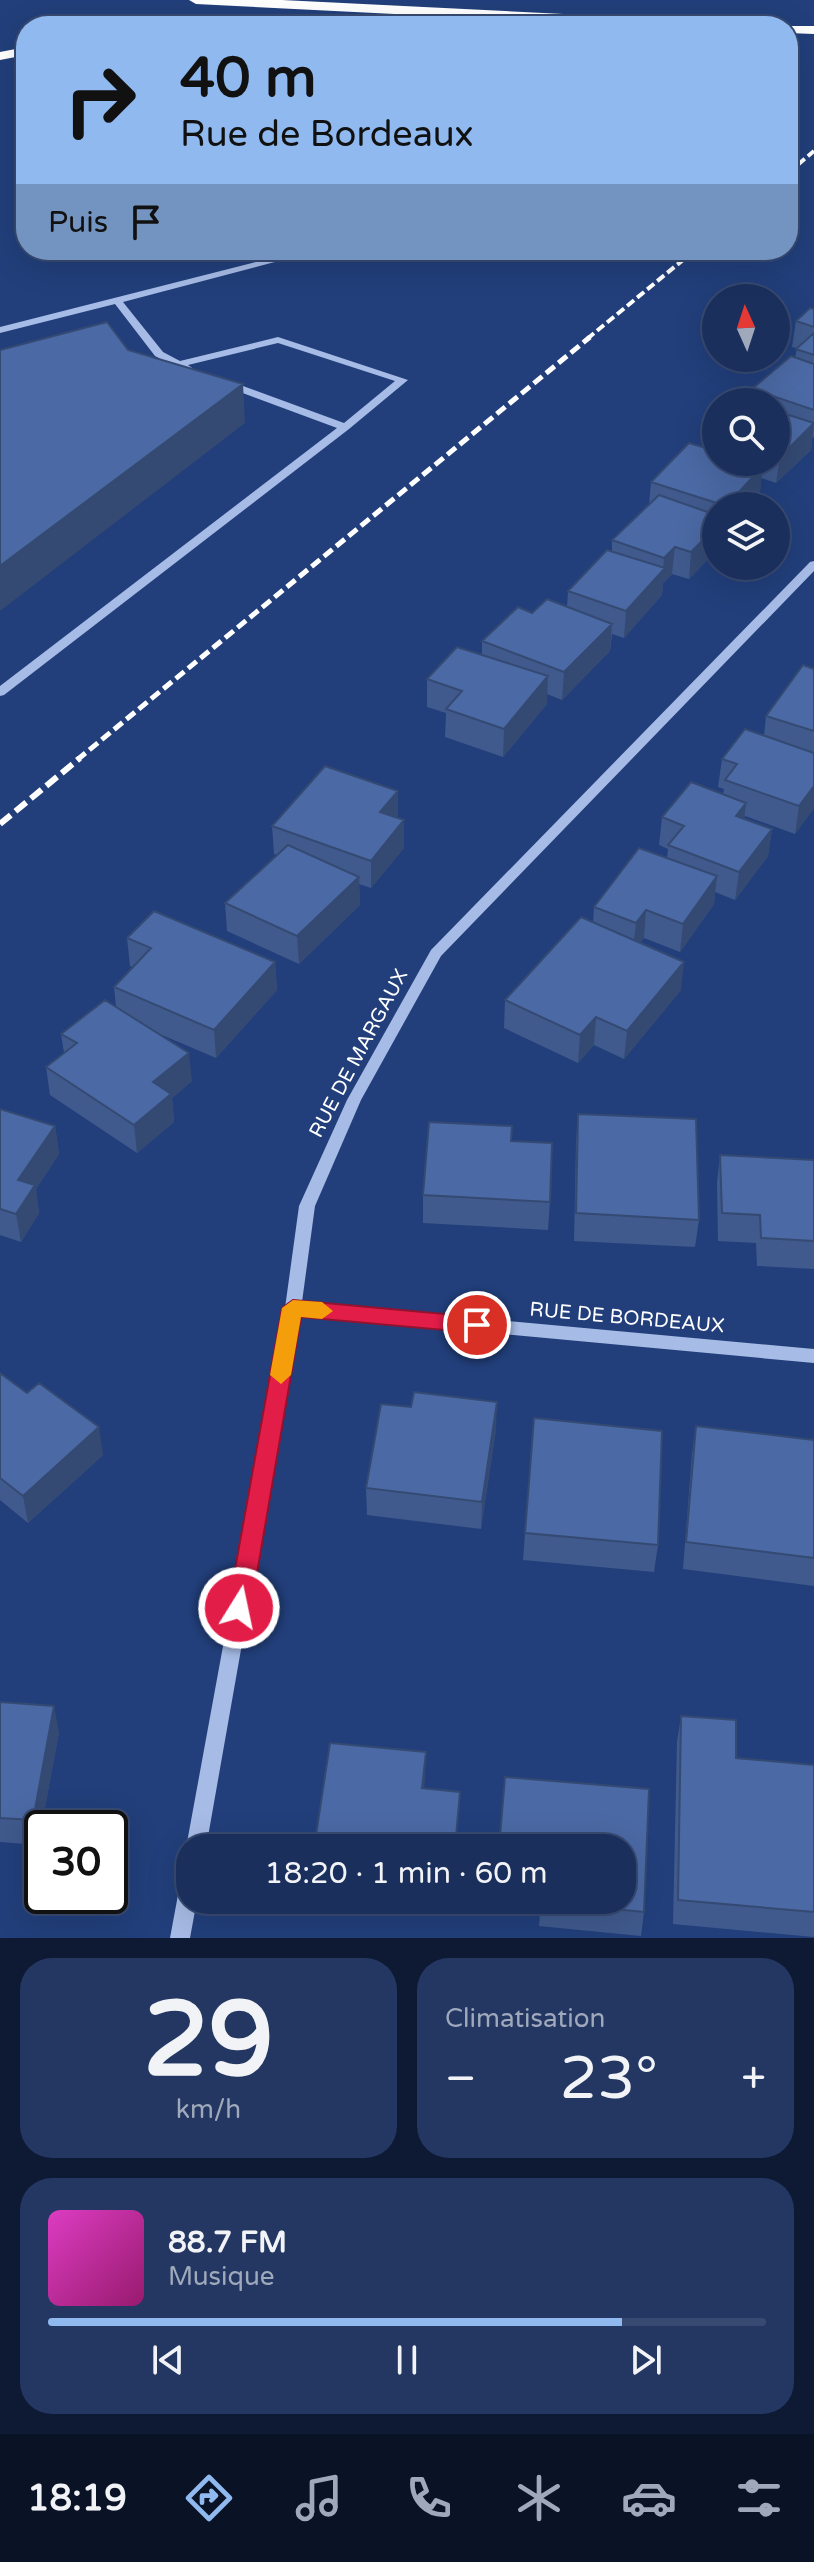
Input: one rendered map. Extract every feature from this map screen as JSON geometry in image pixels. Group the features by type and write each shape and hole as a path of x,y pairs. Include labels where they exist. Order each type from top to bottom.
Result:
{"highway":[{"path":"196,0 521,16"}],"street":[{"path":"0,330 275,260"},
{"path":"117,300 159,354 175,365 204,376"},
{"path":"0,692 403,380 278,340 175,365"},
{"path":"218,381 345,427"},
{"name":"RUE DE MARGAUX","path":"199,1834 293,1308 307,1206 354,1100 436,953 567,823 814,564"},
{"name":"RUE DE BORDEAUX","path":"293,1308 814,1356"},
{"path":"180,1938 184,1914"}],"building":[{"path":"810,308 814,309 814,327 796,321"},
{"path":"107,322 128,350 243,384 0,566 0,350"},
{"path":"814,333 814,355 796,349"},
{"path":"790,357 814,364 814,410 790,402 790,388 753,388 772,372 790,372"},
{"path":"790,415 814,423 790,447"},
{"path":"689,443 702,447 702,476 754,476 739,492 702,492 702,498 651,482"},
{"path":"659,495 702,510 702,541 691,552 675,547 664,558 612,540"},
{"path":"607,550 665,568 626,611 568,591"},
{"path":"547,599 612,624 564,672 482,641 518,607 532,613"},
{"path":"457,647 548,676 504,729 446,709 462,691 427,679"},
{"path":"803,665 814,669 814,731 766,716"},
{"path":"745,729 814,753 814,786 799,806 725,780 737,764 722,759"},
{"path":"325,766 398,791 380,812 404,820 371,861 272,826"},
{"path":"691,782 746,803 736,816 772,829 739,872 668,845 684,826 662,817"},
{"path":"288,845 359,877 297,936 225,903"},
{"path":"639,848 717,876 683,924 646,910 636,923 594,907"},
{"path":"154,911 275,962 214,1030 114,987 151,948 127,938"},
{"path":"581,917 684,962 627,1031 596,1017 580,1035 505,1000"},
{"path":"105,1000 189,1053 153,1082 171,1094 134,1125 46,1067 77,1043 61,1034"},
{"path":"0,1109 55,1126 18,1180 35,1185 16,1214 0,1209"},
{"path":"578,1114 696,1119 699,1220 576,1213"},
{"path":"429,1122 512,1126 511,1141 552,1143 550,1202 423,1195"},
{"path":"720,1155 814,1160 814,1241 761,1238 760,1215 722,1213"},
{"path":"0,1373 27,1393 39,1383 99,1427 23,1496 0,1478"},
{"path":"414,1392 497,1402 482,1502 366,1488 381,1404 411,1407"},
{"path":"534,1418 662,1431 658,1545 525,1533"},
{"path":"696,1426 814,1440 814,1558 686,1542"},
{"path":"0,1702 54,1706 35,1810 24,1810 24,1819 0,1818"},
{"path":"681,1716 736,1720 736,1758 814,1765 814,1912 678,1900"},
{"path":"330,1743 426,1752 422,1788 460,1792 456,1834 316,1834"},
{"path":"505,1777 649,1789 644,1912 636,1911 636,1834 500,1834"}],"railway":[{"path":"798,165 814,151"},
{"path":"587,339 683,260"},
{"path":"77,760 590,337"},
{"path":"0,824 80,758"}],"slow traffic":[{"path":"281,1375 293,1308 322,1311"}],"route":[{"path":"239,1608 293,1308 477,1325"}]}
